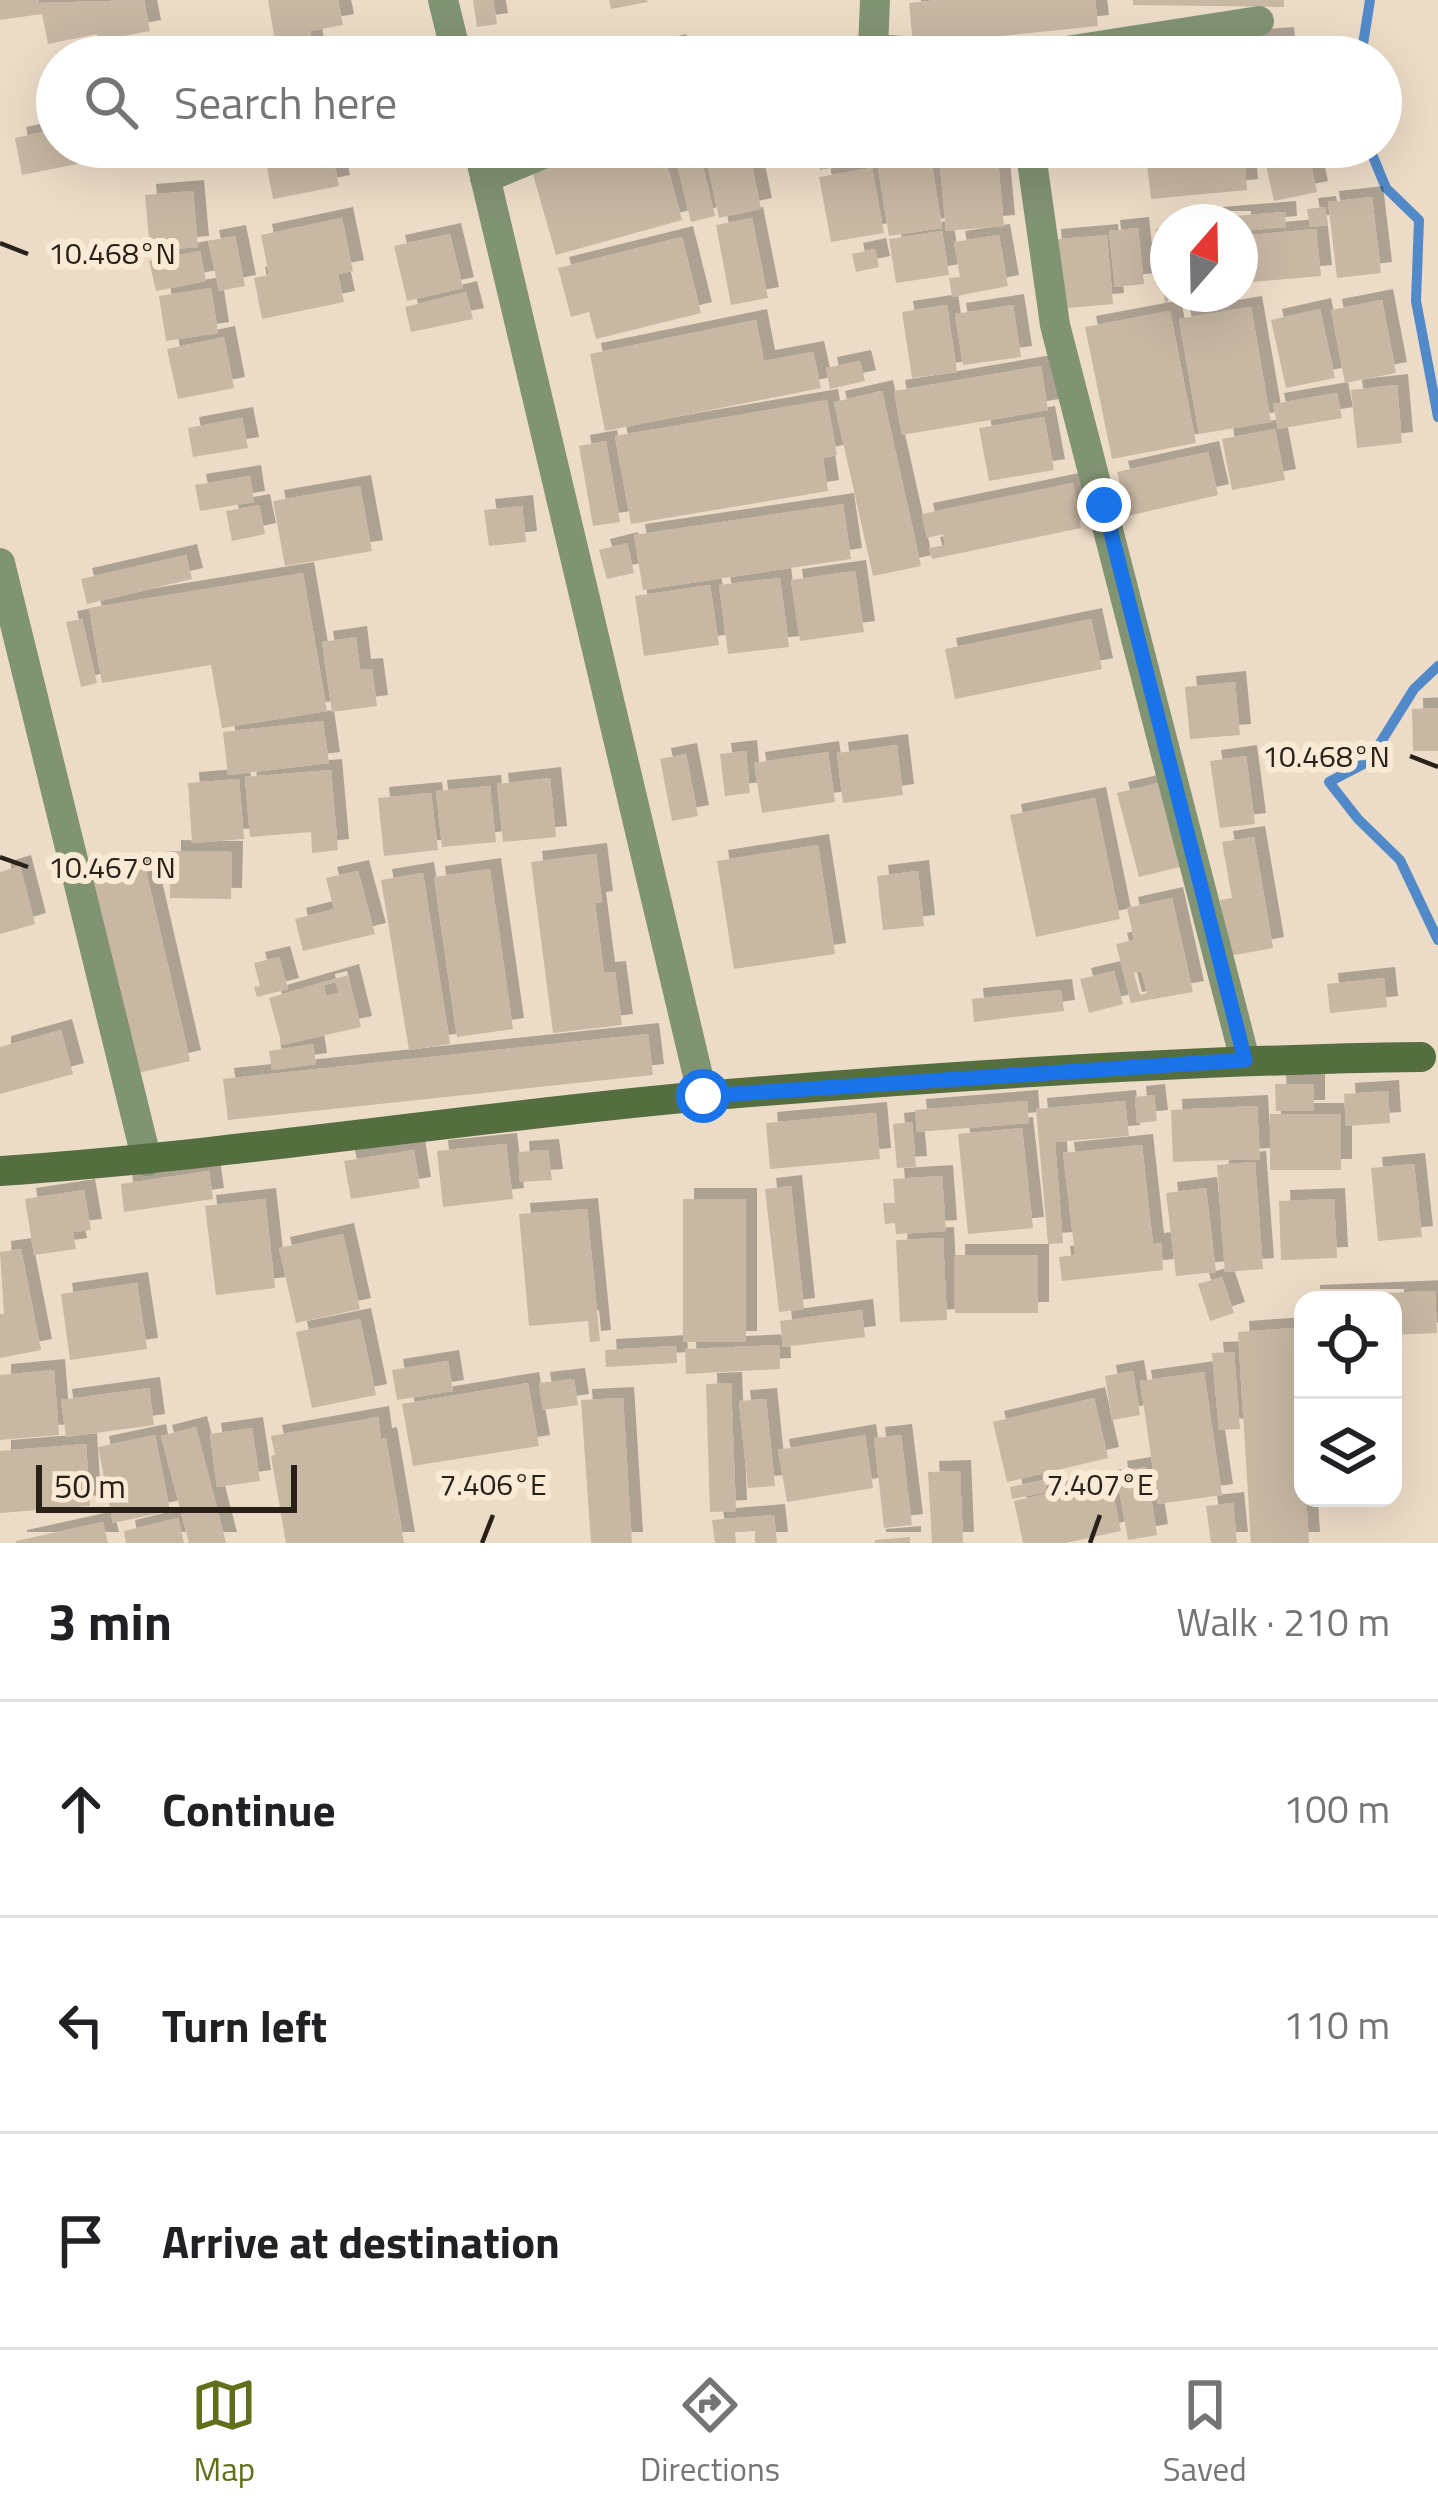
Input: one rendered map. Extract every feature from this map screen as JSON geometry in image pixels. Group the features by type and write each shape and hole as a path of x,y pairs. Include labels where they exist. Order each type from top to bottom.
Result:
{"main road":[{"path":"0,1171 147,1161 703,1096 1245,1060 1429,1058"}],"street":[{"path":"443,0 452,36"},
{"path":"865,36 875,0"},
{"path":"1163,36 1259,21"},
{"path":"483,168 703,1096"},
{"path":"1033,168 1055,326 1245,1060"},
{"path":"0,562 147,1161"}],"building":[{"path":"0,0 144,0 150,31 124,36 46,36 42,14 0,20"},
{"path":"268,0 338,0 343,25 310,31 311,36 274,36"},
{"path":"473,0 493,0 497,24 477,27"},
{"path":"609,0 647,0 648,2 611,9"},
{"path":"1095,0 1098,26 1001,36 912,36 909,3"},
{"path":"1133,0 1284,0 1284,7 1133,5"},
{"path":"36,134 36,168 57,168 22,175 15,138"},
{"path":"267,168 335,168 339,186 273,199"},
{"path":"668,168 682,220 556,255 532,171"},
{"path":"678,168 703,168 715,216 691,222"},
{"path":"708,168 752,168 761,209 719,218"},
{"path":"872,168 884,233 831,242 819,177"},
{"path":"878,168 933,168 942,228 889,236"},
{"path":"940,168 999,168 1004,226 946,231"},
{"path":"1147,168 1245,168 1247,190 1151,199"},
{"path":"1267,168 1312,168 1317,192 1274,201"},
{"path":"193,191 198,247 150,251 145,195"},
{"path":"1372,197 1381,273 1337,278 1328,202"},
{"path":"1325,207 1328,225 1310,227 1307,209"},
{"path":"1285,212 1286,227 1258,229 1258,214"},
{"path":"342,218 353,271 338,274 344,302 262,319 254,278 269,275 261,235"},
{"path":"752,218 768,298 731,305 716,225"},
{"path":"1138,228 1144,284 1115,287 1109,231"},
{"path":"1316,229 1321,276 1258,281 1258,234"},
{"path":"942,231 949,275 896,283 889,239"},
{"path":"450,234 463,288 407,301 394,246"},
{"path":"999,235 1008,286 952,297 949,278 960,277 954,242"},
{"path":"1107,235 1113,304 1056,309 1050,240"},
{"path":"235,236 245,286 219,291 208,241"},
{"path":"682,237 701,313 596,339 589,312 571,317 558,268"},
{"path":"875,249 879,267 856,272 852,254"},
{"path":"200,251 206,281 156,291 149,261"},
{"path":"211,288 218,333 166,341 159,296"},
{"path":"466,292 473,319 411,332 405,307"},
{"path":"1382,300 1396,373 1345,383 1331,310"},
{"path":"947,305 957,372 912,378 902,312"},
{"path":"1013,305 1021,357 963,365 955,314"},
{"path":"1320,309 1335,378 1286,388 1271,320"},
{"path":"1170,312 1196,443 1112,459 1085,327"},
{"path":"1252,312 1271,422 1199,434 1179,319"},
{"path":"756,320 764,361 813,352 821,388 605,431 590,354"},
{"path":"224,337 234,388 178,399 167,349"},
{"path":"860,361 865,381 830,389 826,368"},
{"path":"1041,366 1048,410 902,435 894,391"},
{"path":"1397,385 1402,443 1357,448 1351,390"},
{"path":"882,391 921,566 873,576 834,402"},
{"path":"1337,393 1342,418 1278,429 1273,404"},
{"path":"827,400 837,455 823,458 828,491 631,524 615,436"},
{"path":"1044,417 1054,470 989,481 979,428"},
{"path":"242,418 248,448 193,457 188,428"},
{"path":"1275,429 1285,480 1232,490 1222,439"},
{"path":"606,441 620,522 593,526 579,446"},
{"path":"1208,452 1218,495 1128,516 1117,472"},
{"path":"250,476 254,502 200,511 195,485"},
{"path":"1073,483 1081,528 932,559 929,548 945,545 943,534 927,538 922,514"},
{"path":"360,486 372,551 285,566 273,501"},
{"path":"843,504 851,559 643,590 634,535"},
{"path":"259,505 265,534 232,541 226,511"},
{"path":"522,506 526,542 489,546 484,510"},
{"path":"627,543 634,573 607,579 599,550"},
{"path":"186,555 192,579 87,604 81,579"},
{"path":"855,571 864,632 800,641 791,580"},
{"path":"303,573 327,711 222,728 211,665 102,683 89,608"},
{"path":"780,578 789,647 728,654 719,585"},
{"path":"710,585 719,645 644,656 635,596"},
{"path":"82,619 97,683 81,687 66,622"},
{"path":"1091,619 1102,669 955,699 945,649"},
{"path":"356,637 360,670 372,669 377,706 332,712 322,642"},
{"path":"1235,682 1240,735 1190,739 1185,687"},
{"path":"1438,708 1438,751 1413,751 1412,709"},
{"path":"323,721 329,763 228,775 223,732"},
{"path":"897,745 903,795 843,803 837,753"},
{"path":"746,751 750,793 725,796 720,754"},
{"path":"828,752 835,802 762,813 754,763"},
{"path":"686,754 698,816 672,821 660,759"},
{"path":"1246,756 1255,824 1220,828 1210,761"},
{"path":"331,770 338,850 312,853 311,832 250,837 245,777"},
{"path":"550,778 556,837 503,842 497,784"},
{"path":"239,779 244,839 192,843 188,783"},
{"path":"1163,782 1184,866 1139,877 1117,793"},
{"path":"490,786 496,842 442,847 436,791"},
{"path":"431,793 438,850 384,856 378,798"},
{"path":"1095,798 1120,919 1036,937 1010,815"},
{"path":"1254,837 1273,948 1229,956 1220,900 1232,898 1222,842"},
{"path":"818,845 835,954 734,969 717,861"},
{"path":"170,851 232,852 231,899 170,898"},
{"path":"596,854 602,902 595,903 604,973 615,972 622,1025 553,1033 531,862"},
{"path":"20,866 35,924 0,934 0,872"},
{"path":"145,866 190,1061 138,1073 93,879"},
{"path":"490,869 513,1029 457,1037 434,877"},
{"path":"358,871 375,934 303,951 295,919 334,909 326,878"},
{"path":"918,871 924,926 883,930 877,876"},
{"path":"423,873 450,1044 409,1050 381,880"},
{"path":"1172,898 1193,992 1131,1003 1116,944 1134,940 1127,908","holes":["1141,971 1147,993 1140,995 1134,973"]},
{"path":"279,957 288,989 257,997 254,987 260,986 254,963"},
{"path":"1114,971 1123,1004 1089,1013 1080,979"},
{"path":"348,975 361,1027 282,1045 269,998","holes":["336,982 339,993 326,996 324,985"]},
{"path":"1384,978 1387,1007 1330,1013 1327,984"},
{"path":"1061,990 1064,1011 974,1022 972,999"},
{"path":"61,1030 73,1074 0,1094 0,1047"},
{"path":"648,1034 653,1075 228,1120 223,1079"},
{"path":"313,1044 316,1064 272,1070 269,1051"},
{"path":"1275,1084 1314,1084 1314,1111 1276,1111"},
{"path":"1388,1091 1390,1123 1346,1126 1344,1094"},
{"path":"1154,1095 1157,1121 1137,1123 1135,1097"},
{"path":"1027,1101 1029,1123 917,1132 915,1110"},
{"path":"1125,1101 1129,1136 1055,1142 1063,1243 1048,1244 1036,1109"},
{"path":"1257,1106 1260,1159 1173,1162 1171,1110"},
{"path":"876,1113 880,1159 770,1169 766,1123"},
{"path":"1270,1114 1341,1114 1341,1170 1270,1170"},
{"path":"912,1122 916,1167 897,1168 893,1124"},
{"path":"1022,1128 1033,1228 968,1234 958,1134"},
{"path":"506,1144 513,1199 443,1207 437,1151"},
{"path":"1142,1145 1153,1244 1161,1243 1163,1270 1062,1281 1059,1257 1075,1255 1063,1153"},
{"path":"414,1150 420,1188 351,1199 344,1161"},
{"path":"548,1150 552,1180 520,1182 518,1152"},
{"path":"1255,1162 1263,1269 1225,1272 1217,1165"},
{"path":"1414,1164 1422,1237 1378,1241 1371,1168"},
{"path":"209,1171 213,1199 124,1212 121,1184"},
{"path":"942,1176 946,1231 896,1234 895,1223 885,1224 883,1203 895,1203 893,1179"},
{"path":"791,1186 804,1309 779,1312 765,1189"},
{"path":"1206,1188 1216,1272 1176,1276 1166,1193"},
{"path":"84,1190 91,1230 73,1232 76,1249 34,1255 25,1199"},
{"path":"265,1199 275,1288 216,1295 205,1206"},
{"path":"683,1199 746,1199 746,1342 683,1342"},
{"path":"1334,1199 1337,1258 1281,1260 1279,1201"},
{"path":"587,1209 600,1341 590,1342 588,1321 529,1326 519,1214"},
{"path":"343,1234 360,1309 296,1323 279,1248"},
{"path":"943,1238 947,1320 900,1322 896,1240"},
{"path":"21,1249 41,1350 0,1358 0,1314 4,1314 0,1252"},
{"path":"954,1255 1038,1255 1038,1313 955,1313"},
{"path":"1222,1277 1234,1313 1210,1321 1198,1284"},
{"path":"137,1283 147,1349 70,1360 61,1294"},
{"path":"1435,1291 1437,1333 1402,1335 1402,1292"},
{"path":"862,1310 865,1337 783,1347 780,1321"},
{"path":"360,1319 376,1395 312,1408 296,1332"},
{"path":"1294,1328 1294,1507 1307,1507 1309,1543 1251,1543 1238,1332"},
{"path":"779,1345 780,1369 686,1374 685,1349"},
{"path":"676,1346 677,1363 606,1367 605,1350"},
{"path":"1234,1352 1240,1429 1219,1430 1212,1353"},
{"path":"448,1361 453,1391 397,1400 392,1370"},
{"path":"54,1370 59,1435 0,1440 0,1375"},
{"path":"1133,1371 1140,1415 1112,1420 1105,1376"},
{"path":"1204,1372 1222,1495 1158,1504 1140,1381"},
{"path":"574,1379 578,1405 543,1410 539,1383"},
{"path":"528,1383 539,1446 413,1466 402,1404"},
{"path":"731,1383 736,1511 710,1512 706,1384"},
{"path":"149,1388 154,1425 66,1437 61,1400"},
{"path":"623,1398 632,1543 591,1543 581,1400"},
{"path":"1094,1398 1108,1458 1007,1482 993,1422"},
{"path":"766,1399 775,1486 748,1488 739,1401"},
{"path":"378,1417 404,1543 286,1543 271,1436"},
{"path":"196,1427 226,1543 189,1543 161,1436"},
{"path":"252,1428 260,1481 217,1487 210,1434"},
{"path":"155,1435 170,1511 113,1523 98,1447"},
{"path":"865,1435 873,1488 787,1502 778,1450"},
{"path":"901,1435 912,1525 884,1528 874,1438"},
{"path":"86,1444 90,1506 0,1513 0,1451"},
{"path":"1146,1467 1157,1535 1128,1540 1116,1472"},
{"path":"960,1471 963,1543 932,1543 928,1472"},
{"path":"1044,1480 1047,1492 1012,1499 1010,1487"},
{"path":"1110,1480 1121,1531 1066,1543 1023,1543 1014,1501"},
{"path":"1233,1503 1237,1543 1211,1543 1206,1506"},
{"path":"774,1515 777,1543 755,1543 755,1531 735,1532 736,1543 715,1543 712,1520"},
{"path":"178,1518 184,1543 126,1543 124,1531"},
{"path":"103,1522 108,1543 16,1543 16,1541"},
{"path":"910,1537 910,1543 875,1543 875,1540"}],"waterway":[{"path":"1364,36 1370,0"},
{"path":"1378,168 1386,188 1419,220 1416,301 1438,417"},
{"path":"1438,666 1414,689 1369,761 1329,782 1400,860 1438,940"}],"route":[{"path":"703,1096 1245,1060 1104,505"}]}
